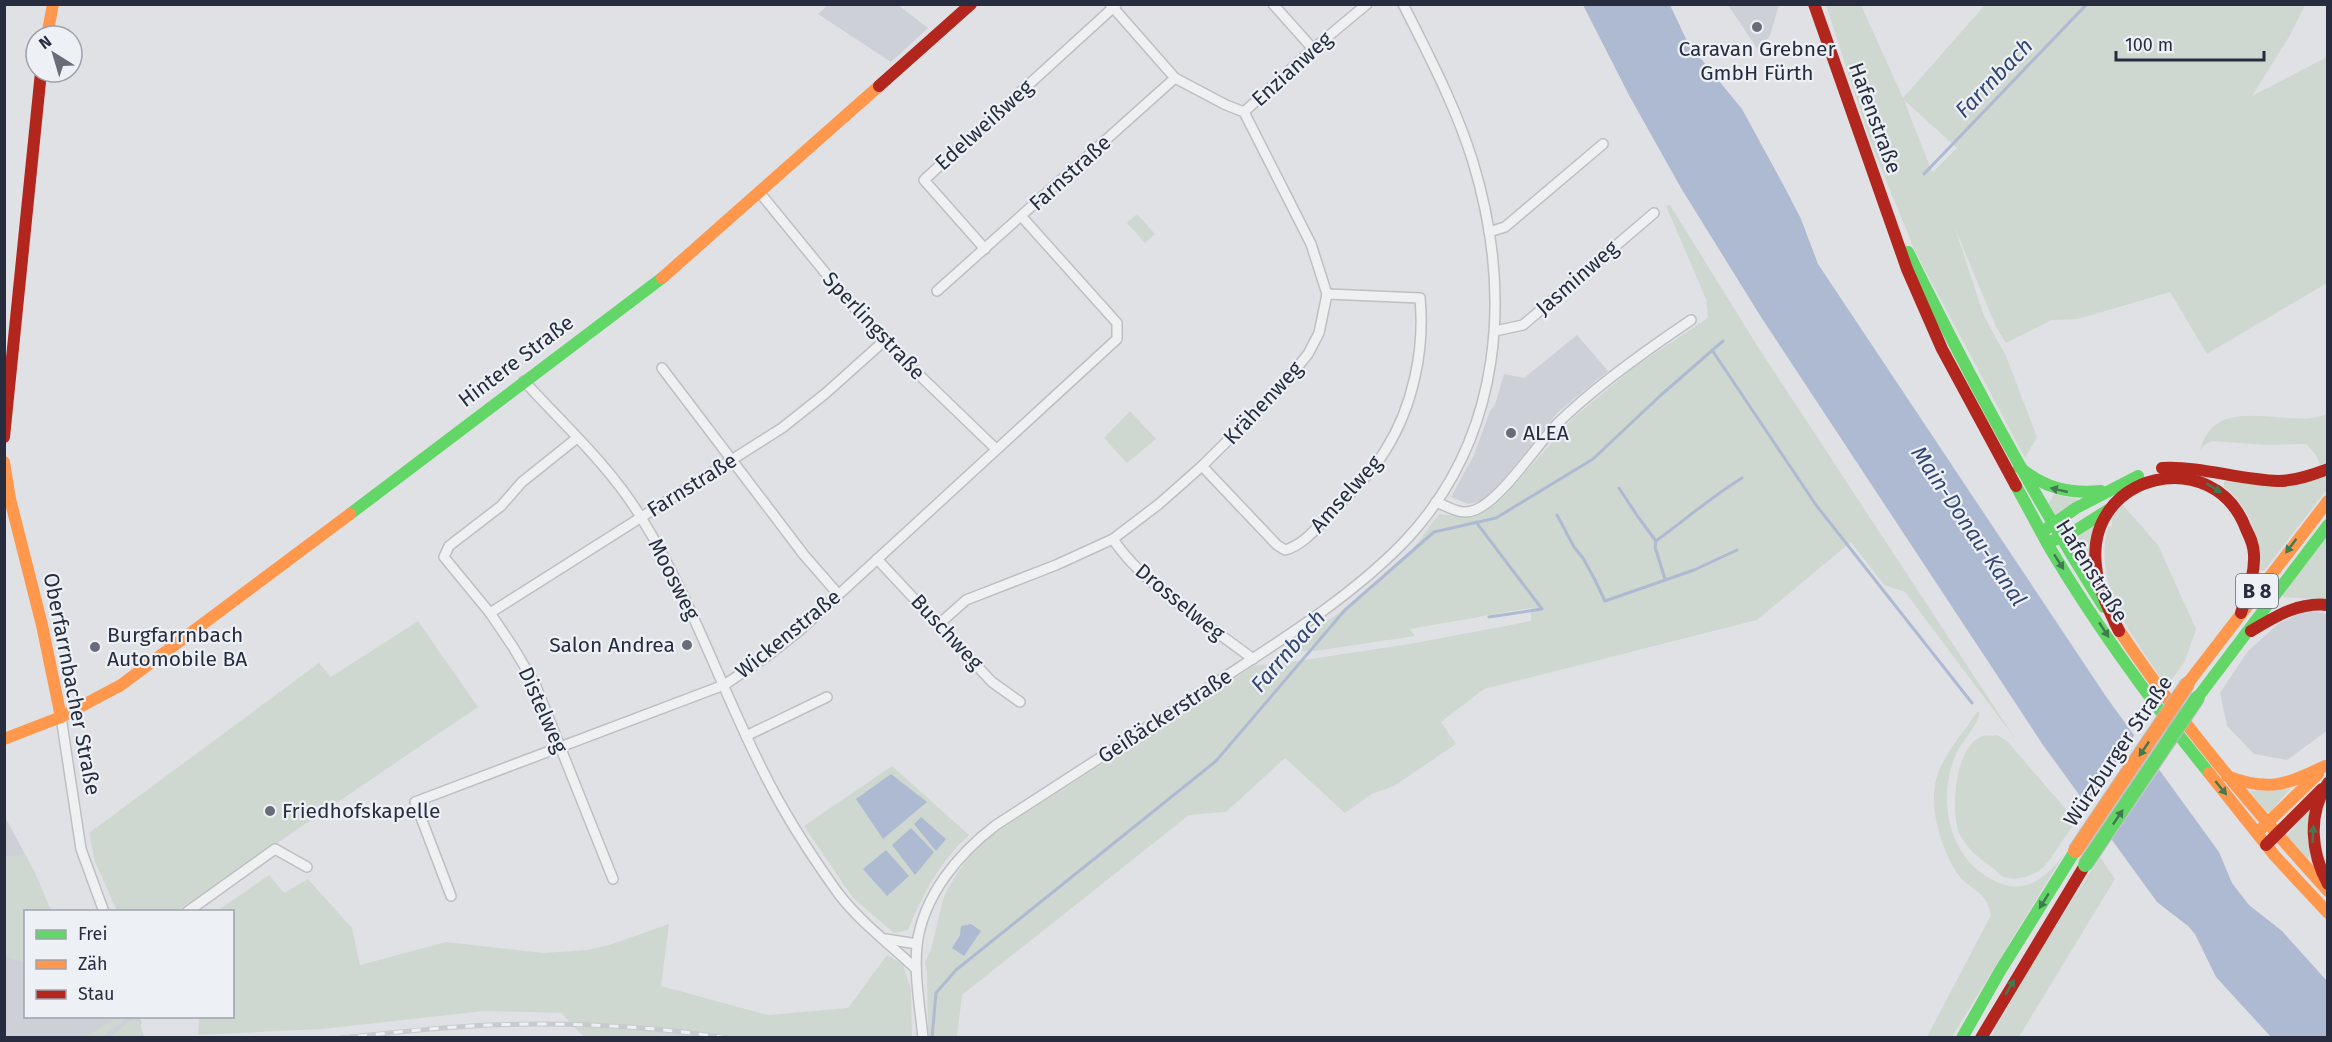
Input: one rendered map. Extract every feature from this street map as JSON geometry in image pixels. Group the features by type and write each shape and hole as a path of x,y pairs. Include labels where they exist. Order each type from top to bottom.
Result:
{"main road":[{"path":"49,24 53,4"},
{"name":"Hintere Straße","path":"4,739 61,717 121,685 675,269 971,4"},
{"name":"Hafenstraße","path":"1814,4 1907,269 1942,349 2107,635 2171,726 2272,841 2328,913"},
{"path":"4,437 39,84"},
{"name":"Hafenstraße","path":"1887,212 1953,344 2019,467 2050,535 2177,713 2227,776 2261,829"},
{"name":"Oberfarrnbacher Straße","path":"4,462 10,500 37,604 61,717"},
{"path":"2050,535 2106,491 2160,468 2182,466 2279,481 2299,478 2328,469"},
{"path":"2019,467 2036,482 2052,490 2077,494 2106,491"},
{"path":"2119,631 2102,593 2095,556 2096,542 2109,509 2122,494 2139,484 2174,475 2189,477 2219,490 2236,506 2245,521 2253,547 2253,575 2241,613"},
{"name":"Würzburger Straße","path":"1962,1038 2000,971 2075,851 2188,683 2328,501"},
{"path":"2050,535 2109,509"},
{"name":"Würzburger Straße","path":"1981,1038 2085,865 2198,698 2328,525"},
{"path":"2242,637 2281,611 2298,605 2317,603 2328,605"},
{"path":"2261,829 2326,765"},
{"path":"2227,776 2262,788 2281,787 2326,765"},
{"path":"2272,841 2326,785"},
{"path":"2326,785 2315,817 2312,840 2315,859 2328,884"},
{"name":"Hafenstraße","path":"2272,841 2328,891"}],"street":[{"path":"1273,4 1313,50"},
{"name":"Enzianweg","path":"1244,112 1367,4"},
{"name":"Geißäckerstraße","path":"923,1038 916,969 917,944 923,920 944,876 980,838 1253,658 1362,580 1405,540 1436,501 1457,466 1481,409 1491,368 1495,331 1493,261 1489,232 1473,163 1455,113 1403,4"},
{"path":"1113,6 1174,78 1244,112 1311,244 1328,294"},
{"name":"Edelweißweg","path":"985,249 924,180 1113,6"},
{"name":"Farnstraße","path":"937,291 1174,78"},
{"path":"1489,232 1505,227 1603,144"},
{"name":"Sperlingstraße","path":"760,194 818,266 884,341 996,449"},
{"name":"Jasminweg","path":"1495,331 1523,325 1654,213"},
{"name":"Wickenstraße","path":"451,896 415,802 724,685 766,657 799,631 1117,339 1117,322 1022,217"},
{"name":"Amselweg","path":"1202,466 1277,545 1285,550 1299,545 1362,481 1386,450 1403,415 1416,371 1422,319 1420,298 1328,294"},
{"name":"Krähenweg","path":"939,624 966,600 1056,565 1113,539 1159,504 1202,466 1297,370 1319,333 1328,294"},
{"path":"1436,501 1459,512 1475,510 1512,478 1544,439 1574,410 1641,356 1691,320"},
{"name":"Farnstraße","path":"490,613 782,428 826,393 884,341"},
{"path":"662,368 802,552 838,594"},
{"name":"Moosweg","path":"524,381 600,463 642,517 678,584 746,736 773,790 827,877 854,912 916,969"},
{"name":"Distelweg","path":"577,438 522,483 501,506 449,546 444,557 490,613 535,684 613,879"},
{"name":"Drosselweg","path":"1113,539 1124,556 1152,582 1253,658"},
{"name":"Buschweg","path":"877,559 992,682 1020,702"},
{"path":"746,736 827,697"},
{"name":"Oberfarrnbacher Straße","path":"61,717 81,849 103,910"},
{"path":"190,910 275,849 307,867"},
{"path":"886,939 917,944"}],"shaded area":[{"path":"829,4 898,5 928,28 891,62 818,14"},
{"name":"Caravan Grebner GmbH Fürth","path":"1728,5 1779,5 1770,35 1759,51"},
{"path":"1826,5 1861,5 1903,98 1985,5 2305,5 2289,37 2252,96 2327,57 2327,283 2207,354 2170,292 2078,319 2052,320 2006,343 1996,327 1955,228 1984,316 2006,356 2037,437 2025,458 1915,251 1870,141","holes":["1904,100 1957,148 1932,172"]},
{"path":"1670,205 1758,347 2016,740 1905,592 1884,585 1851,542 1757,620 1484,689 1441,722 1456,744 1394,786 1372,794 1345,813 1285,758 1226,812 1189,815 962,995 957,1037 928,1037 925,962 931,949 943,900 967,859 989,837 1255,665 1278,664 1415,643 1531,621 1531,608 1410,629 1415,636 1315,651 1295,651 1293,644 1363,597 1410,553 1439,514 1460,517 1475,516 1496,504 1573,418 1637,365 1708,318 1706,299 1666,206"},
{"path":"1137,214 1155,234 1145,243 1127,223"},
{"name":"ALEA","path":"1577,335 1608,371 1558,412 1508,474 1482,501 1468,504 1451,497 1474,455 1490,411 1495,405 1504,374 1524,378"},
{"path":"1130,411 1156,439 1127,463 1104,438"},
{"path":"2327,414 2327,462 2320,465 2316,455 2306,444 2267,445 2211,441 2203,446 2200,452 2208,433 2220,422 2236,417 2311,418"},
{"path":"2327,475 2327,489 2264,571 2259,570 2252,524 2242,505 2224,487 2224,482 2228,479"},
{"path":"2054,494 2078,500 2054,516 2046,509"},
{"path":"2122,504 2158,545 2196,629 2185,661 2167,686 2119,611 2106,571 2105,549 2108,527 2112,526 2112,517"},
{"path":"2091,524 2094,524 2090,576 2069,544"},
{"path":"2327,535 2327,600 2283,597 2283,593"},
{"path":"2306,610 2327,614 2328,730 2287,760 2254,754 2227,726 2220,693 2248,651 2278,624"},
{"path":"418,621 478,707 178,910 117,910 95,862 89,833 319,663 331,677"},
{"path":"1977,712 1980,712 1976,723 1957,752 1950,771 1947,790 1951,829 1959,847 1984,875 2012,886 2030,884 2038,880 2064,854 1952,1037 1927,1037 1991,915 1985,900 1962,879 1950,862 1940,835 1934,807 1936,779 1941,766"},
{"path":"1997,735 2007,741 2076,821 2048,862 2045,863 2046,865 2032,875 2015,879 2002,876 1970,849 1959,833 1956,823 1957,779 1966,751 1983,736"},
{"path":"892,766 969,835 940,868 908,930 894,933 853,898 804,826"},
{"path":"2290,789 2271,811 2267,812 2249,791"},
{"path":"2308,810 2311,810 2310,857 2307,859 2288,839 2288,835"},
{"path":"4,815 35,873 51,910 24,910 24,1018 140,1018 142,1023 125,1037 5,1037"},
{"path":"25,855 51,910 24,910 24,962 5,956 4,857"},
{"path":"2100,857 2115,879 2019,1037 1990,1038 2043,946"},
{"path":"269,875 284,893 308,879 352,928 360,965 446,942 543,953 588,950 669,924 661,986 768,1015 848,1008 887,955 903,964 911,990 912,1037 584,1037 561,1013 484,1011 322,1029 198,1035 199,1018 234,1018 234,910 218,910"},
{"path":"115,1018 126,1018 102,1037 86,1037"},
{"path":"139,1020 144,1037 110,1037 130,1021"}],"water":[{"name":"Main-Donau-Kanal","path":"1583,5 1670,5 1688,43 1742,109 1801,219 1818,264 2107,698 2219,852 2232,883 2249,905 2282,931 2327,981 2327,1037 2271,1037 2216,977 2195,934 2157,902 2043,745 1761,317 1681,188 1630,97"},
{"path":"891,774 927,802 883,839 856,799"},
{"path":"921,817 946,839 936,851 914,824"},
{"path":"911,828 934,852 915,875 892,845"},
{"path":"886,850 909,876 887,896 863,869"},
{"path":"971,924 981,931 964,956 952,948 960,935 961,926"}],"pier":[{"path":"2136,733 2161,767 2110,842 2085,808"}],"waterway":[{"name":"Farrnbach","path":"1924,174 2087,4"},
{"name":"Farrnbach","path":"932,1038 936,993 956,970 1216,761 1345,610 1434,532 1496,518 1593,459 1723,341"},
{"path":"1712,350 1816,505 1972,703"},
{"path":"1656,541 1742,478"},
{"path":"1619,488 1656,541 1655,547 1665,579"},
{"path":"1557,515 1605,601 1694,570 1737,550"},
{"path":"1476,522 1542,609 1489,617"}],"railway":[{"path":"340,1038 415,1030 520,1024 639,1028 728,1038"}],"traffic: fast":[{"path":"1908,252 2001,432 2104,607"},
{"path":"350,514 662,278"},
{"path":"2019,467 2038,480 2057,488 2101,491"},
{"path":"2042,532 2076,508 2138,476"},
{"path":"2016,486 2054,555 2108,639 2147,694 2209,773"},
{"path":"2047,543 2073,532 2108,510"},
{"path":"2198,697 2328,525"},
{"path":"2085,865 2198,697"},
{"path":"1962,1038 2000,971 2075,851"}],"traffic: slow":[{"path":"49,24 53,4"},
{"path":"662,278 879,86"},
{"path":"4,462 10,499 42,625 61,717"},
{"path":"2188,683 2328,501"},
{"path":"4,739 61,717 121,685 350,514"},
{"path":"2115,624 2139,660 2216,762 2328,891"},
{"path":"2075,851 2188,683"},
{"path":"2227,776 2254,784 2277,784 2299,778 2325,766"},
{"path":"2209,773 2275,856 2328,913"},
{"path":"2257,833 2318,774"}],"traffic: jam":[{"path":"879,86 971,4"},
{"path":"1814,4 1907,269 1942,349 2016,486"},
{"path":"4,437 40,84"},
{"path":"2162,468 2192,469 2278,481 2297,479 2328,469"},
{"path":"2119,631 2097,575 2098,534 2110,509 2130,491 2155,480 2182,478 2208,485 2230,502 2247,532 2254,551 2252,577 2241,613"},
{"path":"2251,631 2278,615 2297,608 2328,605"},
{"path":"2328,783 2321,795 2314,820 2315,847 2328,884"},
{"path":"2266,845 2322,789"},
{"path":"1981,1038 2085,865"}],"place":[{"name":"Caravan Grebner GmbH Fürth","path":"1757,27"},
{"name":"ALEA","path":"1511,433"},
{"name":"Salon Andrea","path":"687,645"},
{"name":"Burgfarrnbach Automobile BA","path":"95,647"},
{"name":"Friedhofskapelle","path":"270,811"}]}
